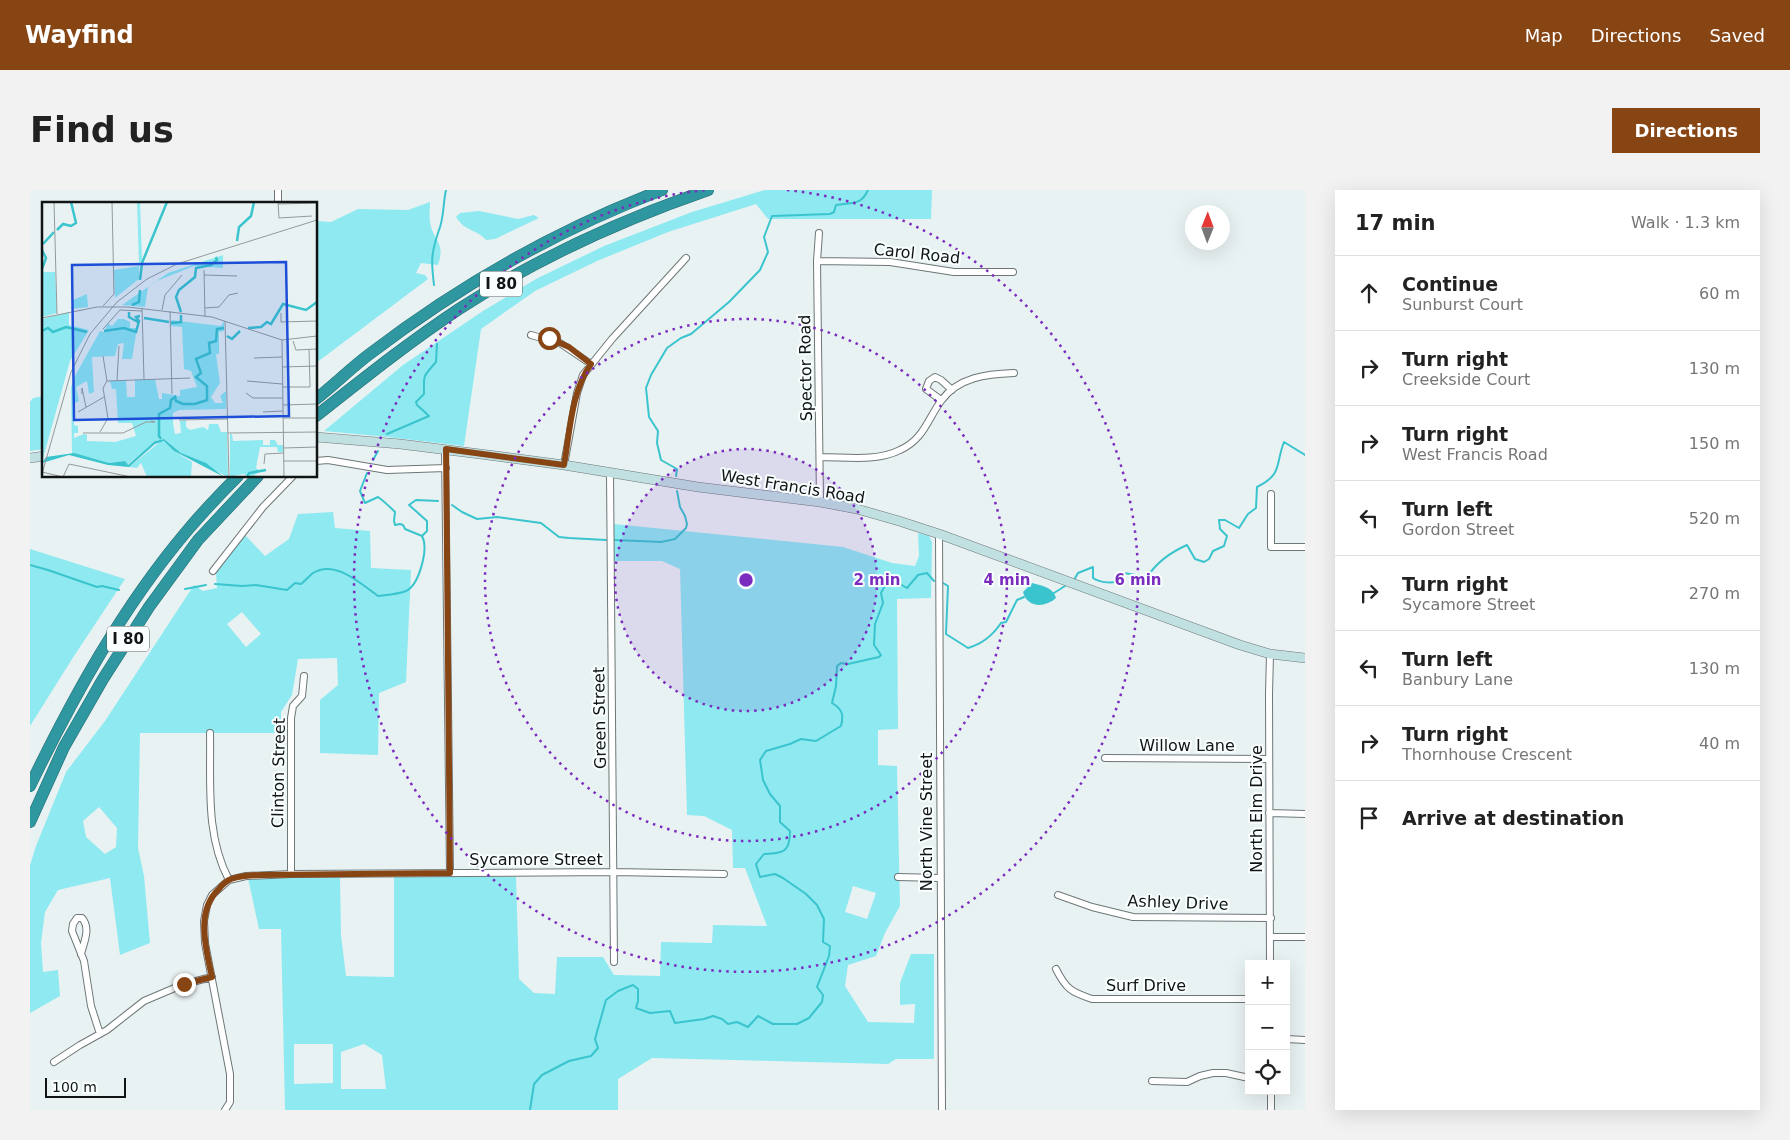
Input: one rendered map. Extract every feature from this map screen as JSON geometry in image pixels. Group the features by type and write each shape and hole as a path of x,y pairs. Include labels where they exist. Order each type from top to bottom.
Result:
{"highway":[{"name":"I 80","path":"318,397 370,353 479,278 566,232 662,190"},
{"name":"I 80","path":"318,414 381,364 436,325 503,283 555,254 611,227 708,190"},
{"name":"I 80","path":"30,786 51,742 89,674 135,600 186,532 236,478"},
{"name":"I 80","path":"30,822 64,747 103,679 149,607 198,540 256,478"}],"street":[{"name":"Spector Road","path":"819,233 817,261 820,502"},
{"path":"564,465 577,392 583,375 686,258"},
{"name":"Carol Road","path":"817,261 890,262 954,272 1013,272"},
{"path":"532,335 560,343 591,364"},
{"path":"820,457 882,457 901,450 915,441 928,425 941,400 962,382 990,374 1014,373"},
{"path":"941,400 926,389 929,381 935,377 942,380 952,390"},
{"name":"West Francis Road","path":"318,437 446,449 564,465 698,487 820,502 857,509 899,520 939,534 1204,632 1270,654 1305,658"},
{"path":"446,449 450,873"},
{"path":"318,461 328,460 387,470 446,468"},
{"name":"Green Street","path":"610,473 614,962"},
{"path":"213,571 263,506 291,478"},
{"path":"1271,494 1271,547 1305,547"},
{"name":"North Vine Street","path":"939,534 942,1110"},
{"name":"North Elm Drive","path":"1270,654 1270,960"},
{"name":"Clinton Street","path":"291,874 290,718 293,706 302,696 304,676"},
{"path":"210,733 212,822 221,865 229,880 212,895 207,905 204,921 205,943 230,1074 230,1102 225,1110"},
{"name":"Willow Lane","path":"1105,758 1269,759"},
{"path":"1269,814 1305,814"},
{"name":"Sycamore Street","path":"229,880 246,876 291,874 614,872 724,874"},
{"path":"898,877 940,878"},
{"name":"Ashley Drive","path":"1058,895 1092,907 1133,916 1270,918"},
{"path":"81,954 87,932 86,923 82,918 77,918 73,924 72,932 81,954 84,961 91,1006 100,1034"},
{"path":"1271,937 1305,937"},
{"name":"Surf Drive","path":"1056,969 1064,986 1092,999 1245,999"},
{"path":"54,1062 100,1034 150,998 184,984 212,977"},
{"path":"1290,1039 1305,1040"},
{"path":"1152,1081 1187,1082 1213,1073 1226,1073 1245,1077"},
{"path":"1270,1095 1271,1110"}],"shaded area":[{"path":"765,190 932,190 931,219 768,219 756,204 668,232 597,261 535,291 481,329 464,446 324,431 403,365 483,311 536,279 604,246 692,212"},
{"path":"430,202 430,222 441,251 438,265 421,263 416,273 425,275 428,279 318,362 318,221 331,222 358,209 408,210"},
{"path":"479,211 518,219 534,215 539,218 495,239 486,240 463,225 456,217 460,213"},
{"path":"42,396 42,449 30,451 30,402 33,398"},
{"path":"333,512 335,528 370,531 371,568 411,570 406,682 379,693 378,755 320,753 320,700 338,685 337,658 298,659 292,695 281,712 281,733 140,733 138,848 144,876 150,943 120,955 110,878 58,890 45,912 41,943 43,972 58,970 60,996 30,1013 30,865 66,772 105,721 194,585 203,591 217,588 216,573 244,534 265,556 289,539 298,514","holes":["242,612 261,634 246,647 227,624","99,807 117,828 116,847 105,854 86,837 83,821"]},
{"path":"614,524 843,547 892,563 915,566 919,556 918,533 929,536 932,542 931,598 897,599 898,729 878,730 878,765 897,766 900,906 885,933 876,956 848,965 845,986 868,1022 914,1023 915,1004 900,1005 900,983 911,954 934,954 934,1059 896,1059 888,1064 652,1058 618,1079 618,1110 285,1110 281,929 259,929 248,878 340,878 341,935 346,976 394,977 394,877 516,877 519,979 534,993 555,994 557,957 603,957 614,975 660,976 661,942 712,943 713,925 767,926 745,868 733,868 732,830 704,816 687,815 680,569 662,561 614,561","holes":["853,886 876,893 867,919 845,912","294,1044 333,1044 333,1083 294,1084","364,1044 382,1055 386,1089 341,1089 341,1052"]},
{"path":"30,549 125,579 30,726"},
{"path":"1032,583 1050,589 1056,598 1047,604 1032,604 1023,592"}],"waterway":[{"path":"434,285 433,251 442,221 446,190"},
{"path":"676,476 677,469 661,460 657,443 658,431 649,417 646,388 651,375 667,348 681,338 691,334 729,302 760,270 768,252 764,237 772,216 830,214 834,212 836,205 859,201 868,190"},
{"path":"387,434 429,416 416,402 424,394 424,379 436,362 437,344"},
{"path":"1074,580 1078,573 1093,567 1093,578 1103,582 1121,580 1124,573 1147,577 1165,558 1187,545 1195,559 1204,562 1209,559 1213,551 1224,546 1227,536 1220,529 1219,520 1225,520 1239,528 1248,514 1256,508 1257,487 1275,473 1284,442 1305,455"},
{"path":"373,460 378,451"},
{"path":"367,473 360,491 365,503 378,497 395,512 395,525 403,525 405,529 422,536"},
{"path":"615,540 661,542 675,539 686,528 687,524 680,507 677,491"},
{"path":"422,536 427,531 427,521 409,505 416,500 438,501"},
{"path":"452,505 477,519 497,517 541,523 559,537 606,540"},
{"path":"215,584 256,585 287,590 295,583 301,584 313,573 321,569 330,569 339,571 356,580 378,596 400,593 411,587 419,574 424,549 422,536"},
{"path":"30,565 97,587 102,586 119,590"},
{"path":"530,1110 534,1084 542,1075 569,1061 591,1056 598,1048 595,1039 606,1000 618,991 633,985 638,989 636,1008 650,1013 670,1011 675,1023 713,1016 722,1019 728,1024 737,1022 748,1027 758,1016 773,1024 797,1024 809,1018 822,1002 823,995 817,987 829,956 830,946 823,942 824,919 817,905 806,894 775,874 760,877 756,864 764,854 781,852 787,848 790,838 790,831 780,822 780,806 770,794 763,780 760,760 766,751 801,739 816,741 841,726 841,712 832,703 836,686 837,666 841,663 848,664 881,655 874,645 875,624 883,603 881,593 887,582 898,583 907,588 918,575 927,573 934,581"},
{"path":"943,583 948,586 946,634 968,648 991,635 1001,623 1006,622 1017,600 1024,597"},
{"path":"185,589 206,585"},
{"path":"1054,593 1065,586"}],"route":[{"path":"184,984 212,977 205,943 204,921 207,905 212,895 229,880 246,876 291,874 450,873 446,449 564,465 577,392 583,375 591,364 569,347 549,338"}]}
